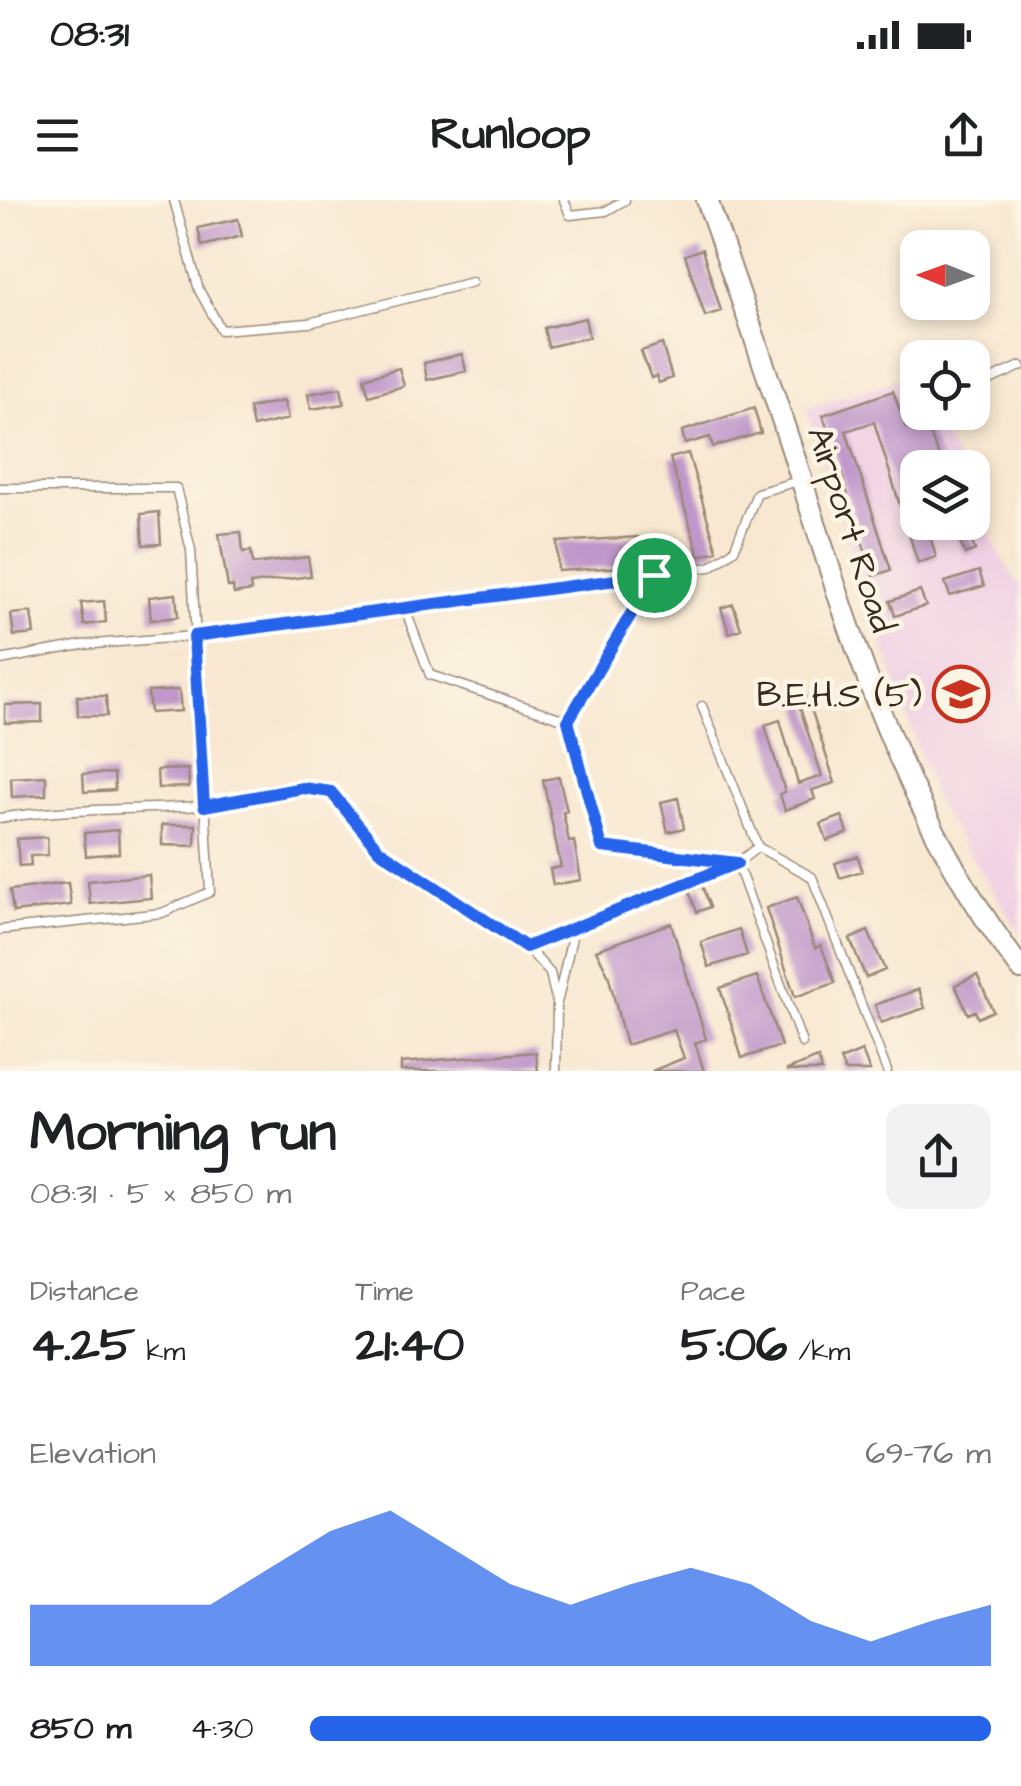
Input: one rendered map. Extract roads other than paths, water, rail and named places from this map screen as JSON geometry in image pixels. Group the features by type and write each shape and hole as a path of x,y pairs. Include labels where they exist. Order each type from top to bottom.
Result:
{"main road":[{"name":"Airport Road","path":"707,200 873,698 922,814 989,927 1021,969"}],"lane":[{"path":"174,200 199,290 220,330 309,323 472,282"},
{"path":"564,200 570,215 606,211 625,200"},
{"path":"990,380 1021,366"},
{"path":"0,660 82,645 194,636 654,575 724,561 734,550 757,493 801,480"},
{"path":"0,488 176,488 191,550 210,892 162,914 0,930"},
{"path":"654,575 568,721 602,847 737,863"},
{"path":"404,606 430,676 568,721"},
{"path":"702,706 758,847 812,876 886,1071"},
{"path":"0,818 60,809 204,806 303,788 331,792 379,850 526,947 550,973 557,1004"},
{"path":"526,947 737,863 758,847"},
{"path":"737,863 802,1043"},
{"path":"556,1071 557,1004 574,928"}],"place":[{"name":"B.E.H.S (5)","path":"961,694"}]}
